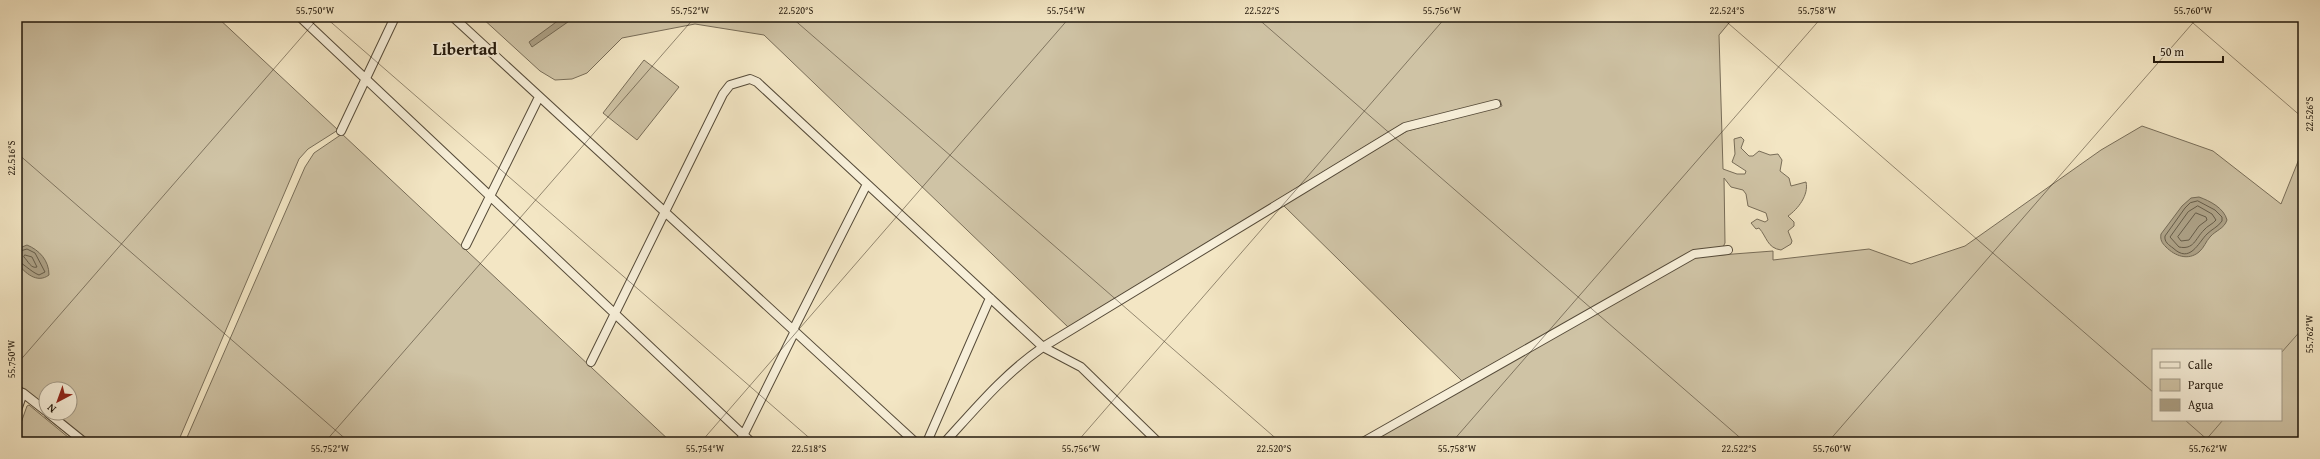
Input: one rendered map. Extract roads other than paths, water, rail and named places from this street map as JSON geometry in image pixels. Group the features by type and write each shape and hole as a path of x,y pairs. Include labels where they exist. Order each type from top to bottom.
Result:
{"street":[{"path":"300,17 615,314 742,439 750,442"},
{"path":"341,131 395,17"},
{"path":"453,17 916,442"},
{"path":"591,362 723,94 730,85 750,79 757,82 1042,347 1081,367 1158,442"},
{"path":"466,245 539,97"},
{"path":"945,442 998,383 1019,363 1042,347 1405,127 1496,104"},
{"path":"742,439 867,184"},
{"path":"1363,442 1694,254 1728,250"},
{"path":"926,442 990,298"},
{"path":"17,410 20,392 38,405"},
{"path":"58,421 84,442"}],"water":[{"path":"563,17 575,17 532,47 529,42"},
{"path":"2199,197 2212,203 2220,209 2227,220 2226,223 2207,240 2202,249 2195,255 2186,257 2177,255 2163,244 2161,234 2182,206 2191,198"},
{"path":"27,245 36,250 45,260 49,270 49,275 36,278 27,274 17,263 17,249"}],"district":[{"name":"Libertad","path":"465,49"}]}
